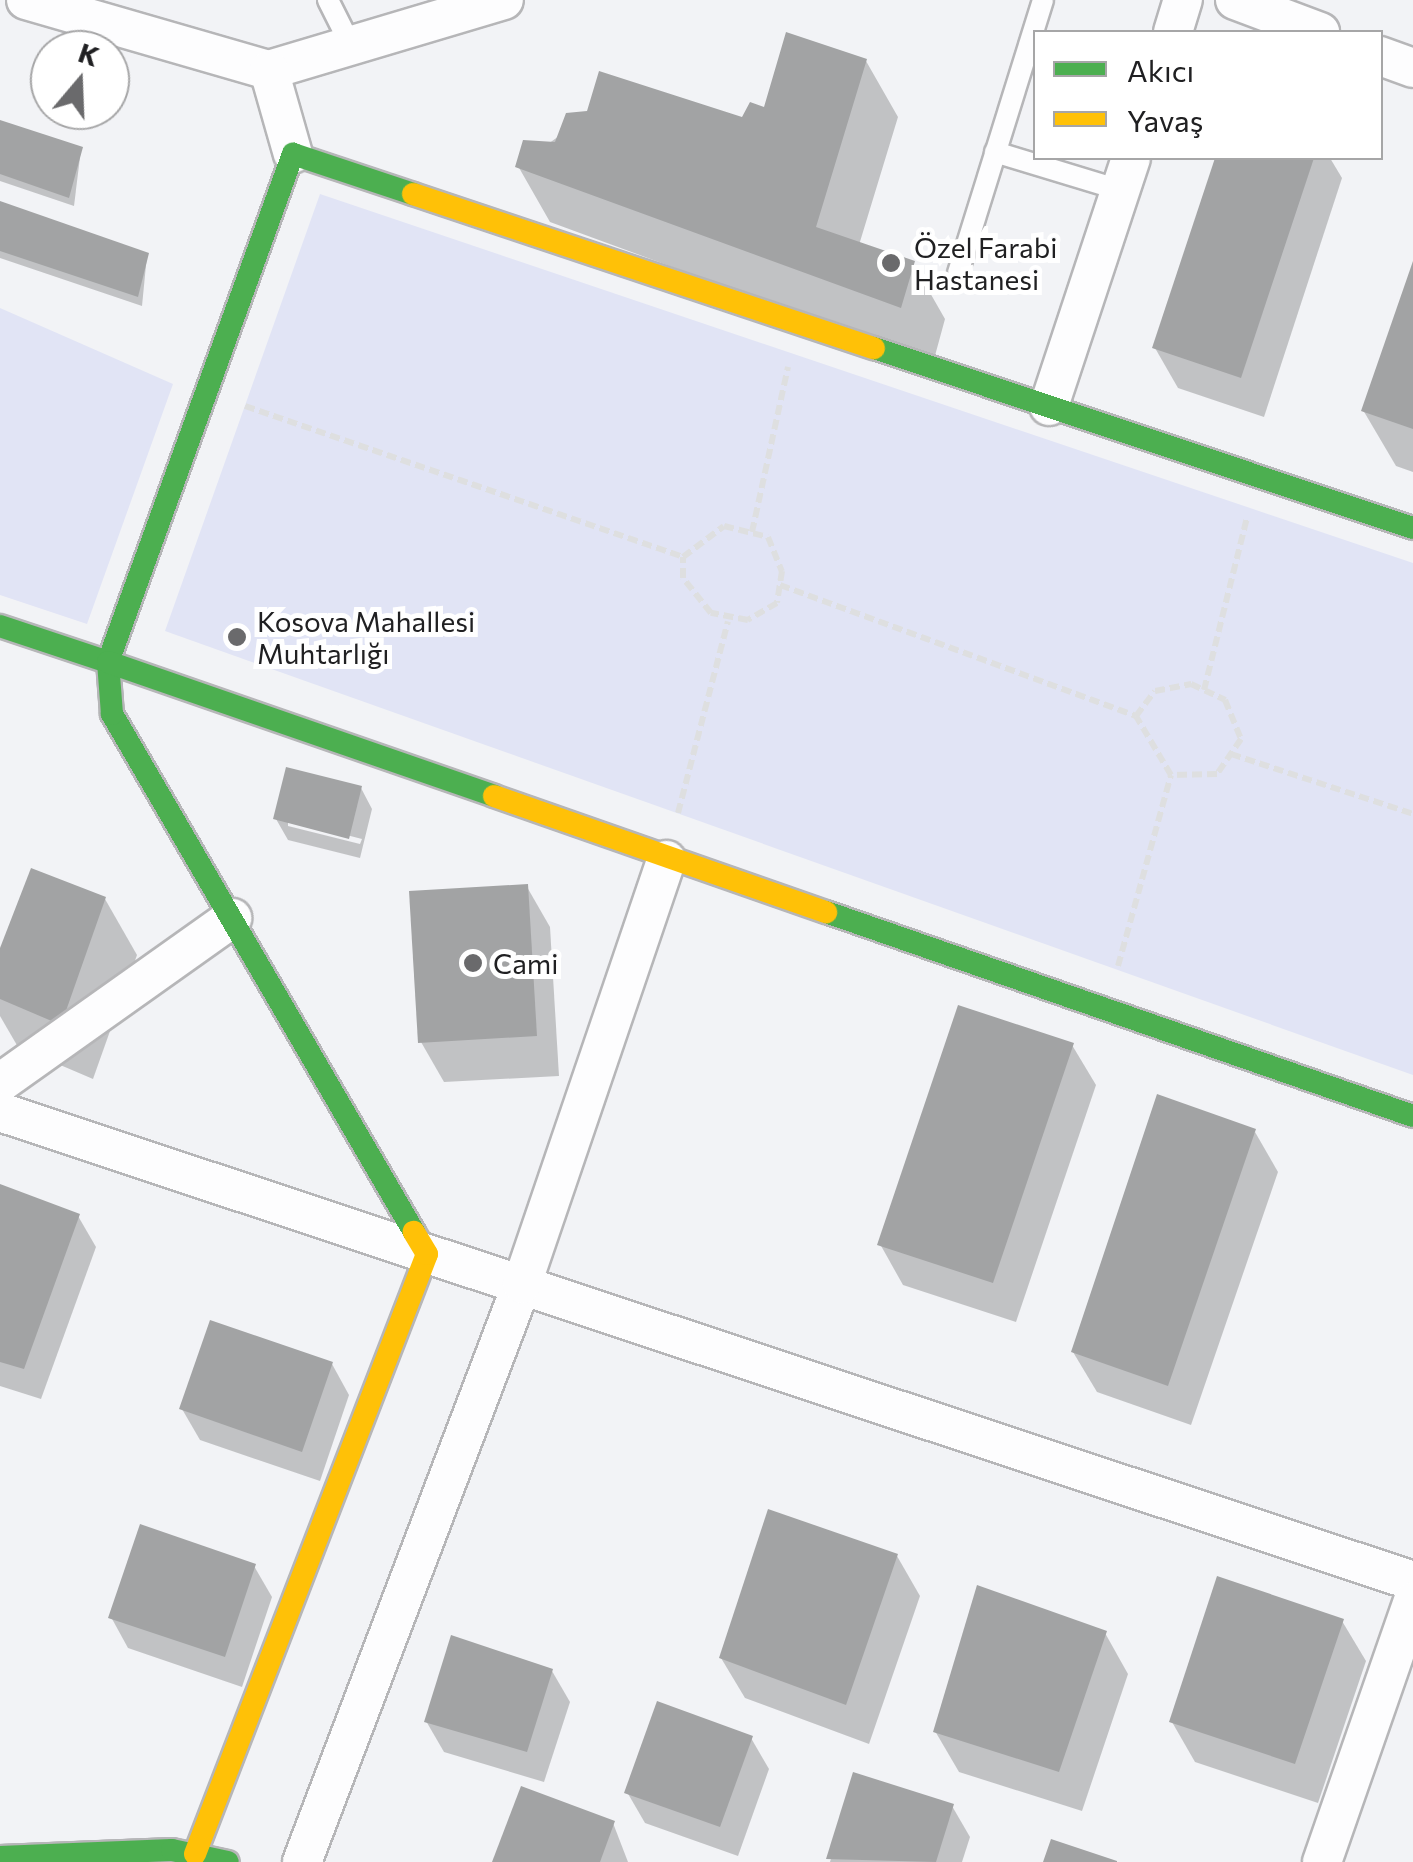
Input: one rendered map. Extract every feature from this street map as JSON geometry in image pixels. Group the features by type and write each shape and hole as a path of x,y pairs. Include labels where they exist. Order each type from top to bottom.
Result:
{"street":[{"path":"26,0 269,70 504,0"},
{"path":"1173,30 1183,0"},
{"path":"1235,0 1315,30"},
{"path":"1383,57 1413,68"},
{"path":"0,1857 221,1860 426,1254 112,714 108,662 293,154 269,70"},
{"path":"293,154 1413,528"},
{"path":"1049,406 1126,174"},
{"path":"0,626 1413,1116"},
{"path":"302,1862 522,1284 666,860"},
{"path":"0,1083 232,918"},
{"path":"0,1112 1413,1580"},
{"path":"1322,1862 1413,1601"}],"lane":[{"path":"328,0 352,46"},
{"path":"1034,30 1043,0"},
{"path":"958,273 1033,32"},
{"path":"995,152 1033,158"},
{"path":"1043,160 1126,174"}],"path":[{"path":"752,532 798,322"},
{"path":"206,392 683,557"},
{"path":"1204,690 1258,476"},
{"path":"724,526 752,532 778,554 780,585 763,612 728,621 700,603 683,578 683,557 724,526"},
{"path":"780,585 1136,716 1171,774 1106,1011"},
{"path":"666,860 728,621"},
{"path":"1136,716 1155,691 1204,690 1225,700 1241,740 1232,754 1217,774 1171,774"},
{"path":"1232,754 1413,814"}],"shaded area":[{"path":"320,194 1413,563 1413,1075 165,631"},
{"path":"0,308 173,384 87,624 0,595"}],"building":[{"path":"786,32 867,59 816,227 915,261 901,308 515,167 523,140 555,142 566,113 587,111 599,71 742,117 750,102 764,107"},
{"path":"0,120 83,147 69,198 0,174"},
{"path":"1214,160 1313,160 1241,378 1152,348"},
{"path":"0,201 149,253 138,297 0,251"},
{"path":"1413,261 1413,429 1361,411"},
{"path":"286,767 362,786 349,839 273,819"},
{"path":"31,868 106,897 61,1025 0,999 0,948"},
{"name":"Cami","path":"528,884 537,1036 418,1043 409,891"},
{"path":"958,1005 1074,1043 993,1283 877,1245"},
{"path":"1157,1094 1256,1129 1168,1386 1071,1352"},
{"path":"0,1184 80,1214 24,1369 0,1362"},
{"path":"210,1320 333,1362 302,1452 179,1409"},
{"path":"768,1509 898,1554 846,1705 719,1658"},
{"path":"140,1524 256,1564 225,1657 108,1618"},
{"path":"1217,1576 1344,1619 1295,1764 1169,1722"},
{"path":"977,1585 1107,1631 1059,1772 933,1732"},
{"path":"451,1635 553,1669 527,1752 424,1722"},
{"path":"657,1701 753,1736 720,1827 624,1793"},
{"path":"853,1772 954,1804 936,1862 826,1859"},
{"path":"521,1786 615,1821 600,1862 492,1862"},
{"path":"1051,1839 1117,1861 1117,1862 1043,1862"}],"traffic: fast":[{"path":"0,626 108,662 293,154 413,194"},
{"path":"874,348 1413,528"},
{"path":"414,1232 112,714 108,662 494,796"},
{"path":"826,912 1413,1116"},
{"path":"0,1857 172,1850 228,1862"}],"traffic: slow":[{"path":"413,194 874,348"},
{"path":"494,796 826,912"},
{"path":"195,1854 427,1254 414,1232"}],"place":[{"name":"Özel Farabi Hastanesi","path":"891,263"},
{"name":"Kosova Mahallesi Muhtarlığı","path":"237,637"},
{"name":"Cami","path":"473,963"}]}
